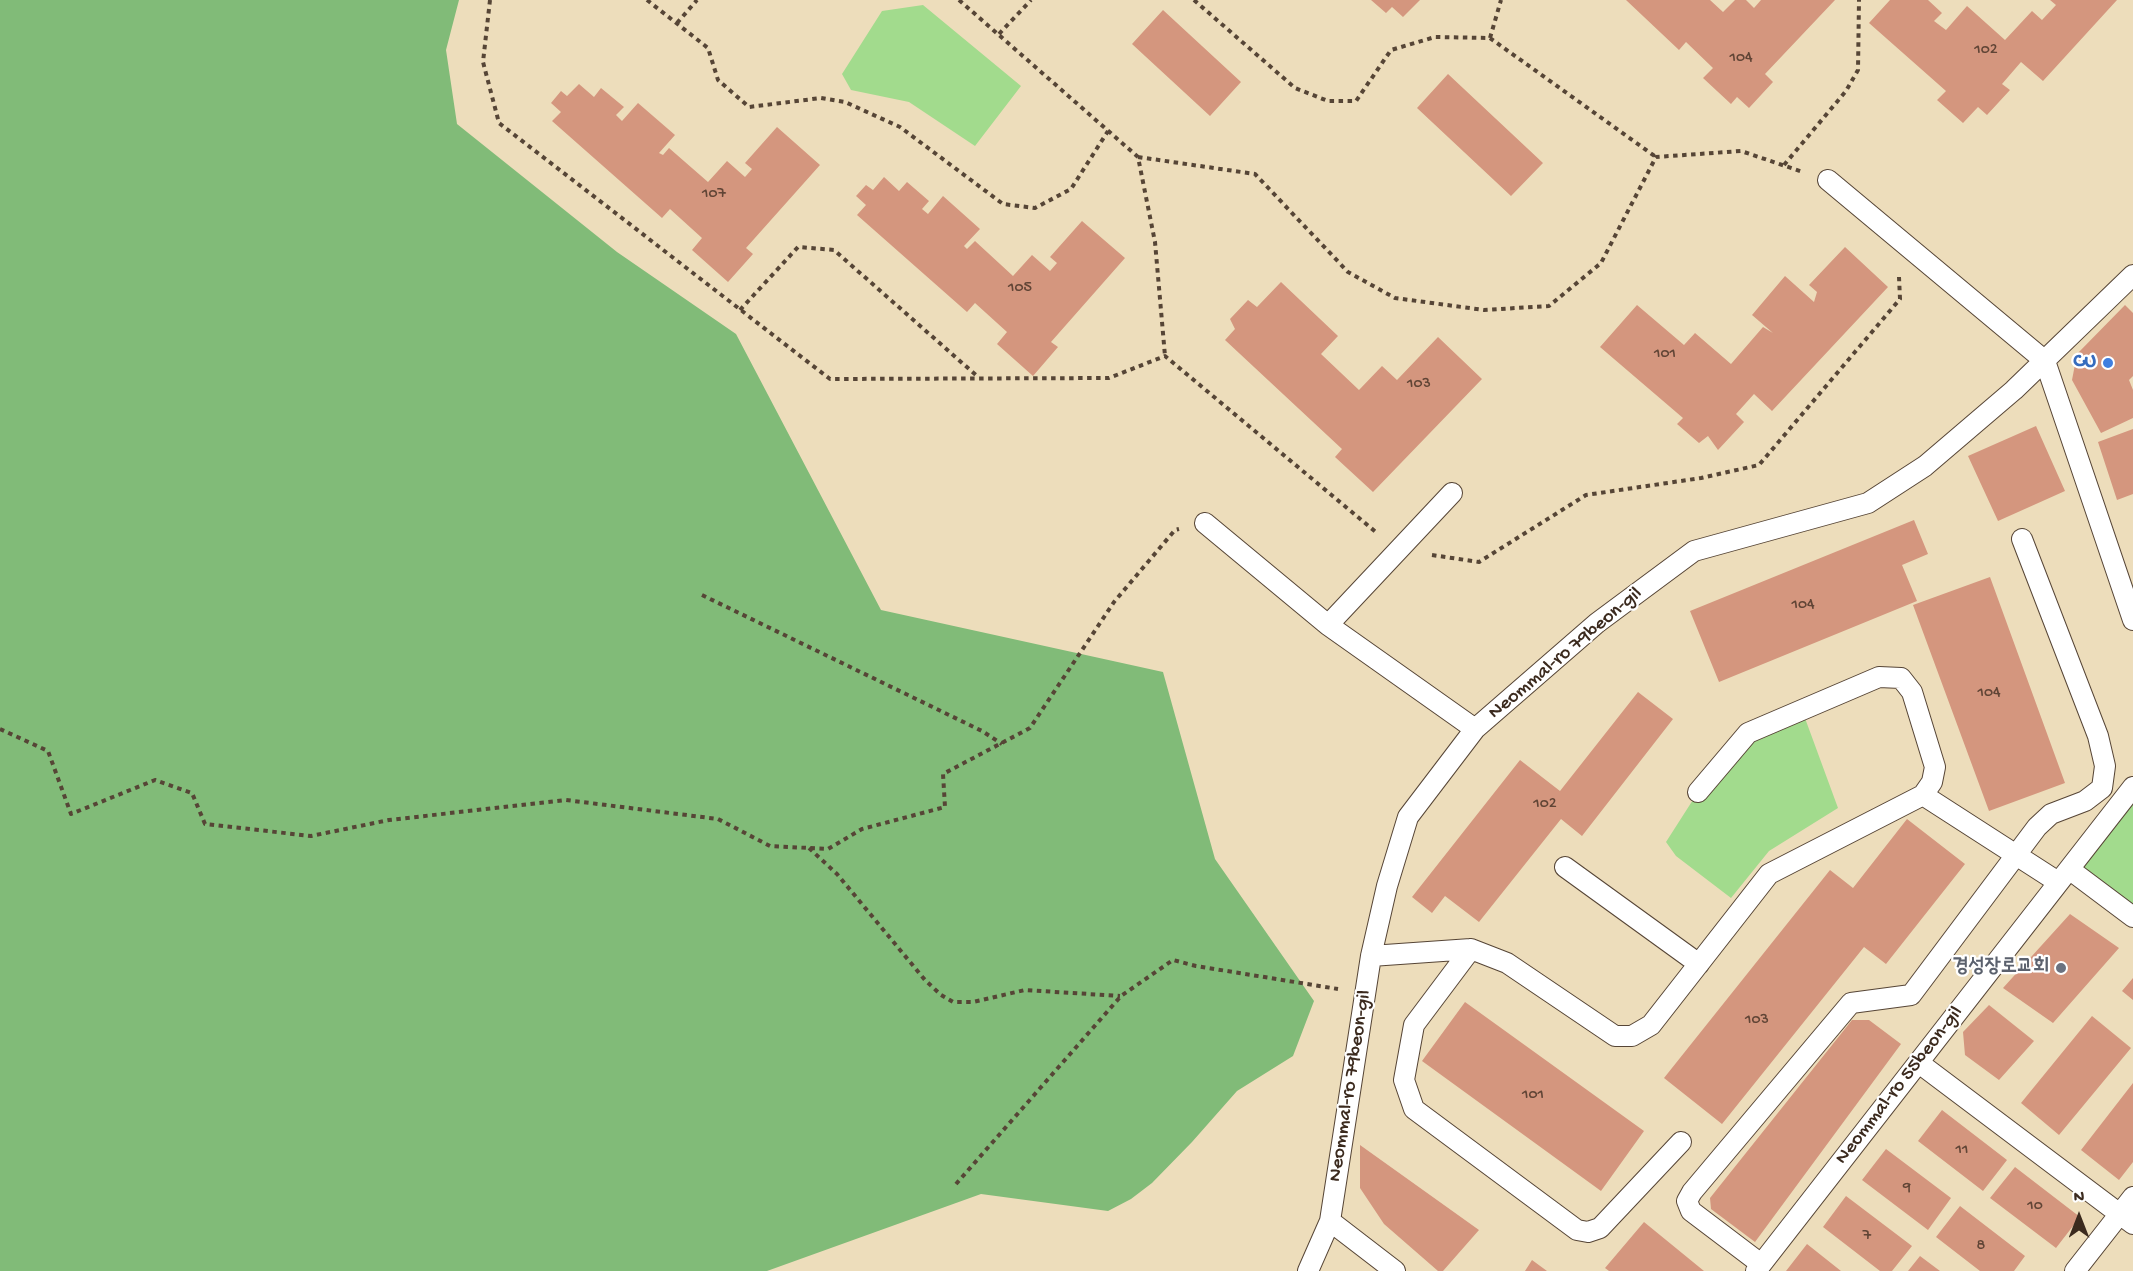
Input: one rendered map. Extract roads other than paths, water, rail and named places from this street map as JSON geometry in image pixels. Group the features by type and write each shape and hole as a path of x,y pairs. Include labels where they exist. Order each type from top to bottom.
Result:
{"lane":[{"path":"1828,180 2045,362 2133,620"},
{"name":"Neommal-ro 79beon-gil","path":"1308,1271 1330,1221 1371,956 1408,817 1475,729 1598,623 1694,551 1868,503 1925,466 2045,362 2133,275"},
{"path":"1328,625 1452,493"},
{"path":"1205,523 1328,625 1475,729"},
{"path":"1759,1268 1691,1211 1687,1201 1692,1192 1851,1003 1911,995 2015,854 2051,814 2085,801 2102,788 2104,766 2098,736 2022,539"},
{"path":"1371,956 1471,949 1507,963 1616,1036 1632,1036 1652,1025 1769,874 1923,795 1932,782 1935,768 1911,692 1901,678 1879,677 1748,733 1698,792"},
{"name":"Neommal-ro 55beon-gil","path":"1759,1268 2133,787"},
{"path":"1923,795 2015,854 2064,876 2133,917"},
{"path":"1565,867 1699,964"},
{"path":"1471,949 1414,1025 1404,1080 1414,1109 1576,1230 1588,1232 1600,1228 1681,1142"},
{"path":"1919,1063 2127,1219"},
{"path":"2075,1271 2127,1219 2133,1197"},
{"path":"1330,1221 1395,1271"}],"place":[{"name":"CU","path":"2108,363"},
{"name":"경성장로교회","path":"2061,968"}]}
